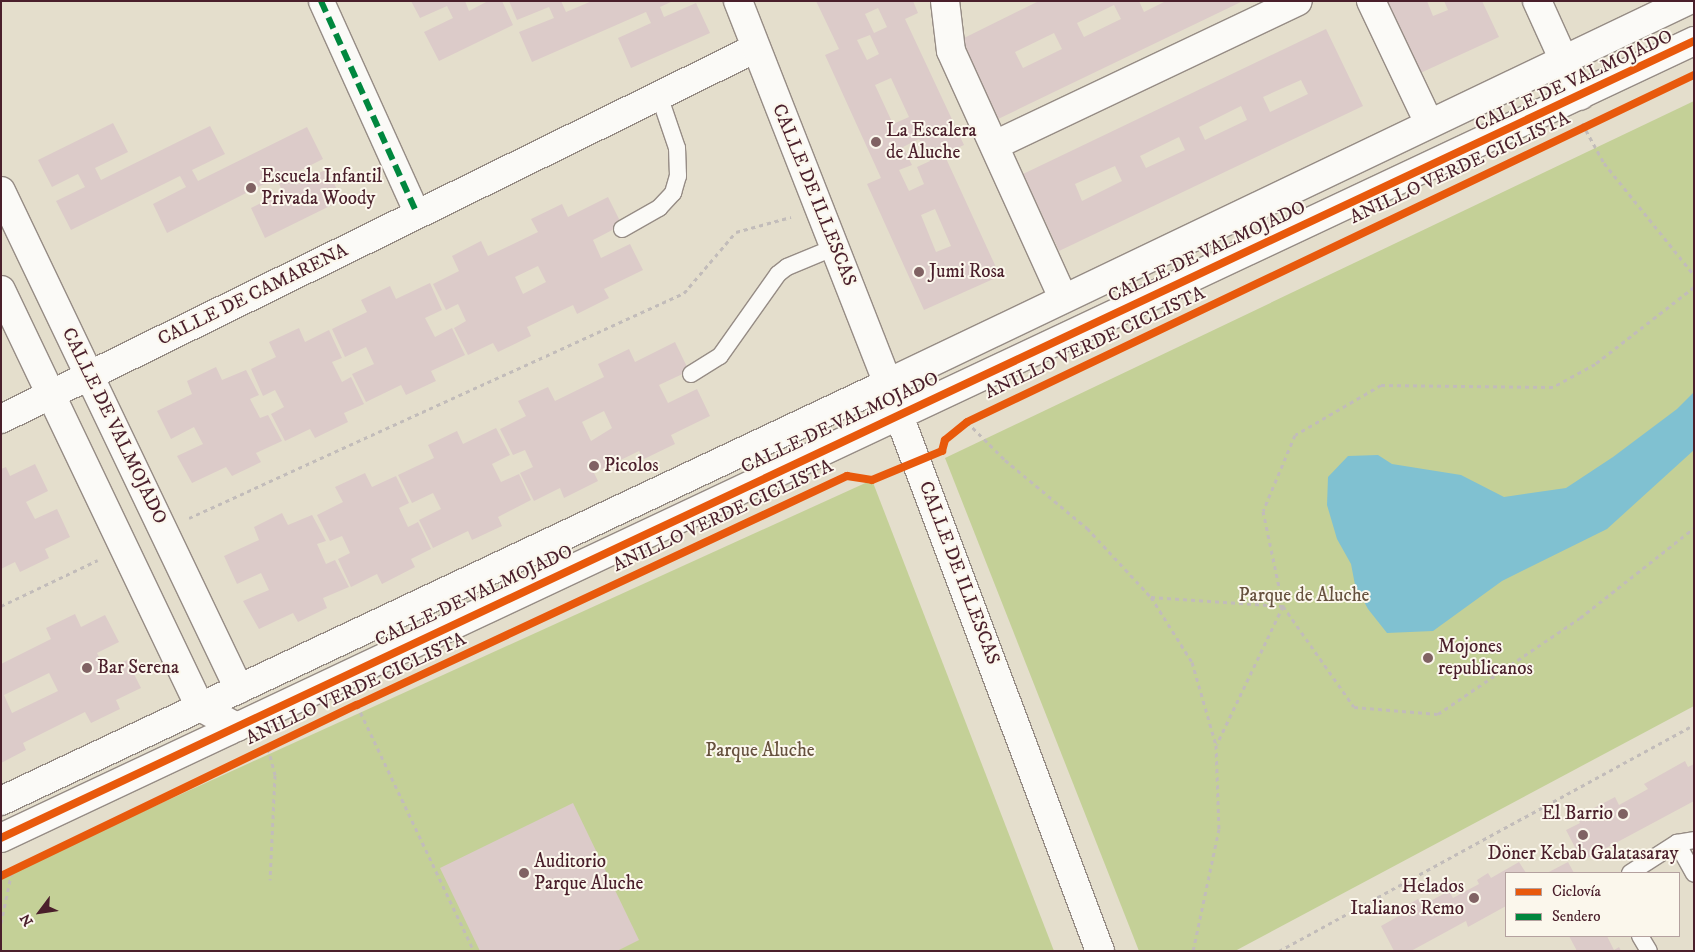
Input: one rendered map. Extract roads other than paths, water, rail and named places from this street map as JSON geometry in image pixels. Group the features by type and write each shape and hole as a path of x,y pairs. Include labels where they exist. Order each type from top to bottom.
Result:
{"street":[{"path":"321,1 417,214"},
{"name":"CALLE DE ILLESCAS","path":"738,1 888,383 1100,951"},
{"path":"945,1 951,51 1063,298"},
{"path":"995,145 1298,1"},
{"path":"1371,1 1429,123"},
{"name":"CALLE DE VALMOJADO","path":"1537,1 1576,98"},
{"name":"CALLE DE VALMOJADO","path":"1,801 888,383 1687,1"},
{"name":"CALLE DE VALMOJADO","path":"1,838 898,413 1694,42"},
{"name":"CALLE DE CAMARENA","path":"52,395 89,375 756,48"},
{"name":"CALLE DE VALMOJADO","path":"1,191 239,689"},
{"path":"1,290 200,707 236,727"},
{"path":"1,419 52,395"}],"lane":[{"path":"622,229 659,208 673,193 678,176 677,148 659,95"},
{"path":"691,374 720,356 778,274 787,267 835,247"},
{"path":"1632,872 1677,843 1694,840"},
{"path":"1677,843 1694,874"},
{"path":"1641,937 1649,951"}],"water":[{"path":"1694,392 1694,450 1607,529 1502,581 1433,631 1387,633 1368,609 1355,585 1351,564 1337,539 1327,505 1328,477 1348,456 1378,455 1392,464 1461,475 1504,497 1566,488 1613,457 1677,409"}],"place":[{"name":"La Escalera de Aluche","path":"876,142"},
{"name":"Escuela Infantil Privada Woody","path":"251,188"},
{"name":"Jumi Rosa","path":"919,272"},
{"name":"Picolos","path":"594,466"},
{"name":"Mojones republicanos","path":"1428,658"},
{"name":"Bar Serena","path":"87,668"},
{"name":"El Barrio","path":"1623,814"},
{"name":"Döner Kebab Galatasaray","path":"1583,835"},
{"name":"Auditorio Parque Aluche","path":"524,873"},
{"name":"Helados Italianos Remo","path":"1474,898"}],"park label":[{"name":"Parque de Aluche","path":"1304,596"},
{"name":"Parque Aluche","path":"760,751"}]}
